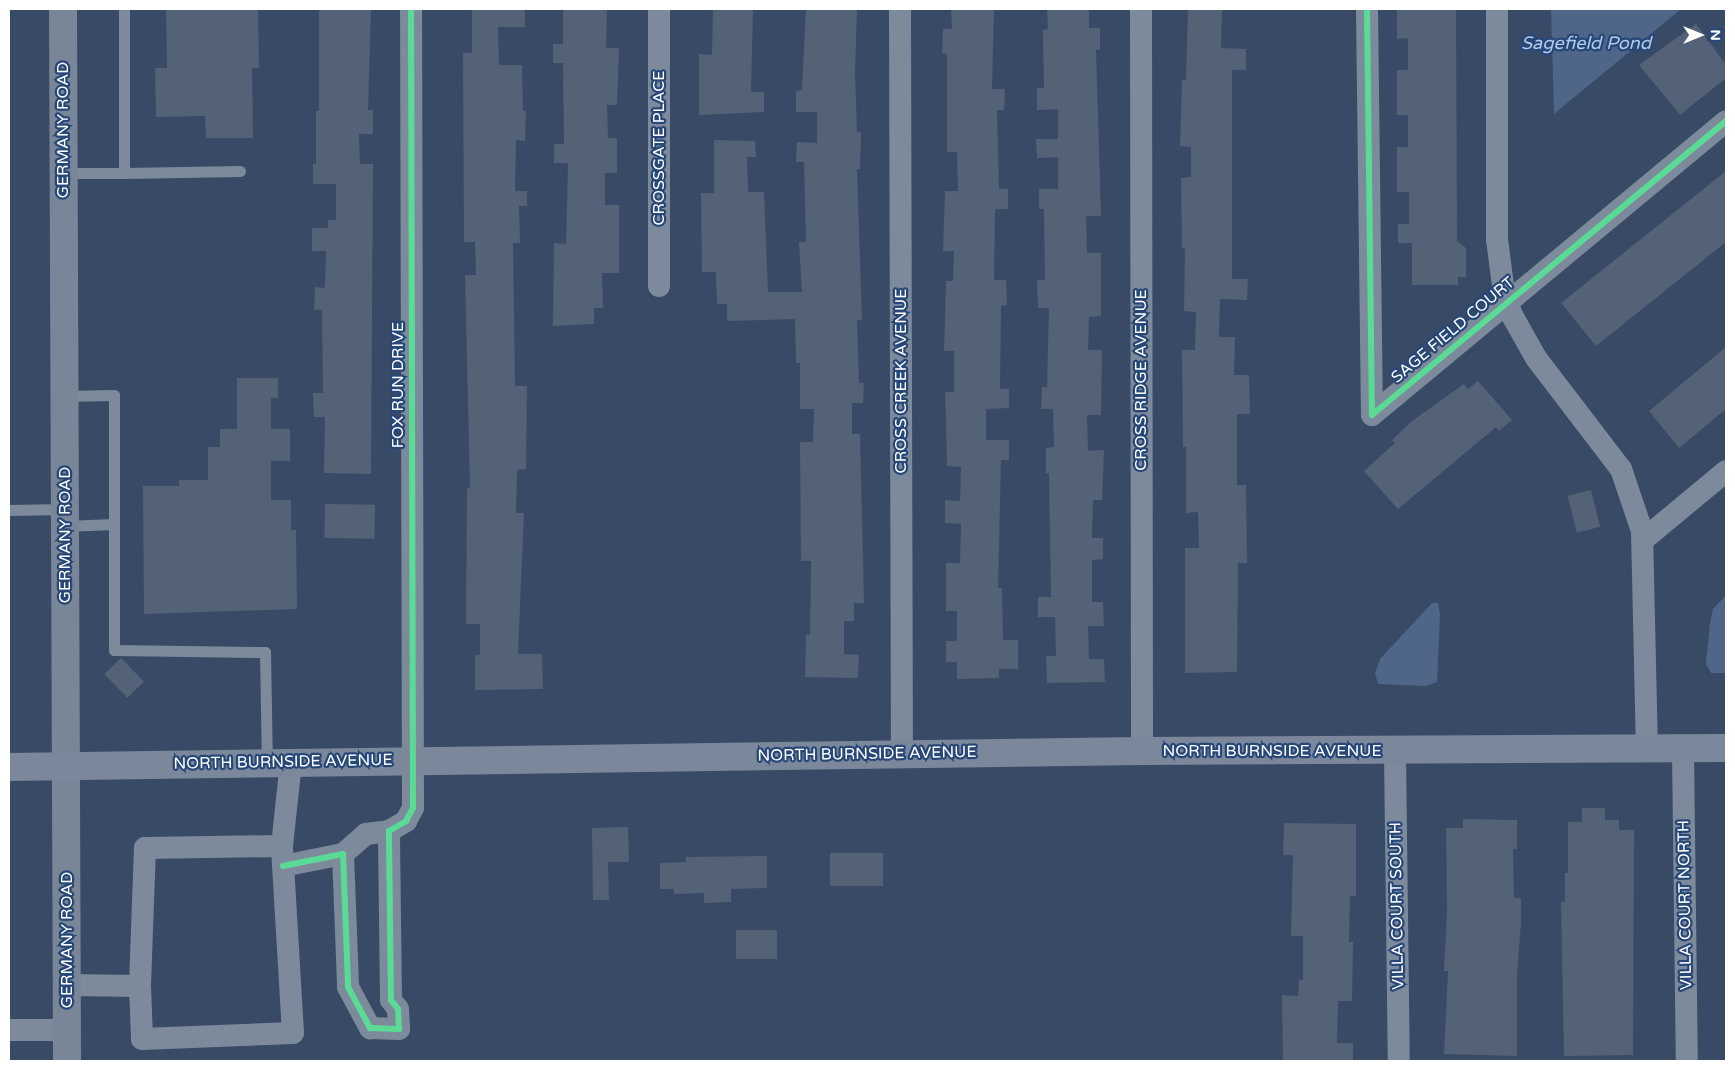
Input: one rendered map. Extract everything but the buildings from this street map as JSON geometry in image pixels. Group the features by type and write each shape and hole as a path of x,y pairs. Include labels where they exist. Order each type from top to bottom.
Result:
{"main road":[{"name":"GERMANY ROAD","path":"63,9 67,1061"},
{"name":"NORTH BURNSIDE AVENUE","path":"9,767 1142,751 1647,751 1726,748"}],"street":[{"name":"FOX RUN DRIVE","path":"389,831 411,816 411,9"},
{"name":"CROSSGATE PLACE","path":"659,9 659,286"},
{"name":"CROSS CREEK AVENUE","path":"900,9 902,754"},
{"name":"CROSS RIDGE AVENUE","path":"1141,9 1142,751"},
{"name":"SAGE FIELD COURT","path":"1367,9 1372,416 1726,121"},
{"name":"SAGE FIELD COURT","path":"1497,9 1498,265 1507,302 1536,358 1621,470 1643,540 1647,751"},
{"path":"1643,540 1726,471"},
{"name":"VILLA COURT NORTH","path":"1684,750 1687,1061"},
{"name":"VILLA COURT SOUTH","path":"1395,752 1399,1061"},
{"path":"279,762 282,856 293,1033 142,1039 140,986 145,848 282,856 343,854 366,834 389,831 391,1000 398,1009 399,1029 370,1028 348,987 343,854"},
{"path":"67,985 140,986"},
{"path":"9,1030 67,1030"}],"lane":[{"path":"124,9 124,173"},
{"path":"63,173 240,171"},
{"path":"64,396 114,395 114,650 265,652 279,762"},
{"path":"9,510 114,524"}],"water":[{"name":"Sagefield Pond","path":"1551,9 1681,9 1554,114"},
{"path":"1726,595 1726,673 1711,673 1706,664 1710,623 1713,609"},
{"path":"1432,603 1438,603 1440,614 1437,682 1426,686 1378,684 1375,673 1380,659"}],"cycle path":[{"path":"283,866 343,854 348,987 370,1028 399,1029 398,1009 391,1000 389,831 406,821 413,808 411,9"},
{"path":"1367,9 1372,415 1726,121"}]}
